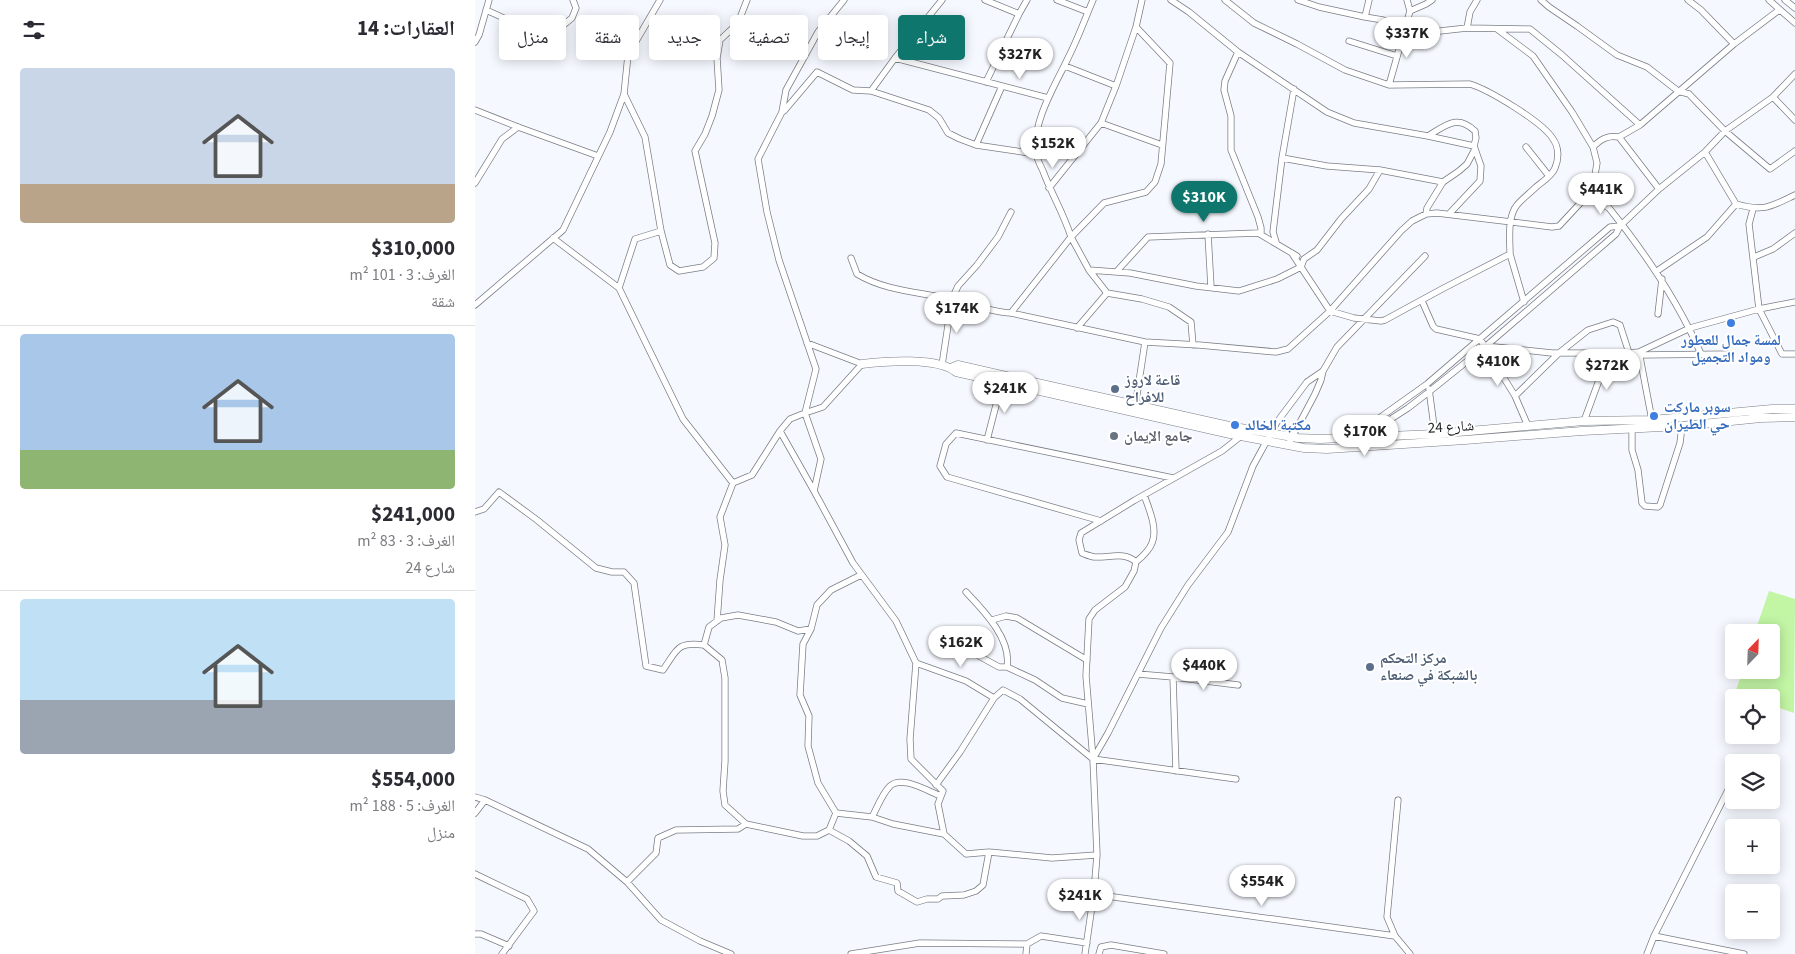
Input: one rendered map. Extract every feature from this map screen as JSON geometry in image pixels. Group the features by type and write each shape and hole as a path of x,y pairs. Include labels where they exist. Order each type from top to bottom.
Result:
{"street":[{"path":"475,42 479,35 489,0"},
{"path":"486,10 533,31 561,27 572,18 576,8 573,0"},
{"path":"475,305 563,230 610,132 624,94 628,54 660,0"},
{"path":"624,94 645,137 661,231 671,264 679,271 703,267 714,258 715,244 695,151 705,134 719,90 717,58 720,40 738,23 747,0"},
{"path":"782,112 786,90 818,32 844,0"},
{"path":"871,91 942,0"},
{"path":"985,0 1019,14"},
{"path":"986,82 1027,0"},
{"path":"1057,0 1088,12"},
{"path":"1093,0 1049,98 1038,129 1037,154 1049,188 1067,224 1071,237 1089,270 1107,293 1142,299 1169,307 1191,322 1193,345"},
{"path":"1049,188 1101,123 1137,27 1141,0"},
{"path":"1171,0 1189,12 1238,52 1327,112 1353,123 1428,136 1475,148"},
{"path":"1225,0 1254,23 1345,70 1389,85 1470,84 1486,90 1539,125 1553,139 1557,145 1557,163 1553,172 1516,206 1512,215 1510,254 1524,302"},
{"path":"1298,0 1422,33 1467,28 1530,29 1563,55 1641,125"},
{"path":"1365,17 1369,0"},
{"path":"1389,85 1410,11 1407,0"},
{"path":"1410,11 1432,0"},
{"path":"1467,28 1470,12 1477,0"},
{"path":"1541,0 1617,55 1647,67 1678,91 1689,94 1725,131 1770,169 1795,151"},
{"path":"1688,0 1701,10 1734,44"},
{"path":"1769,0 1795,23"},
{"path":"1785,0 1795,8"},
{"path":"1593,147 1604,138 1619,137 1641,125 1734,44 1779,10"},
{"path":"1011,313 1071,237 1104,203 1146,192 1155,182 1161,164 1170,63 1137,27"},
{"path":"851,258 857,274 872,281 1001,313 1011,313 1145,342 1276,352 1288,349 1330,312 1412,221 1426,214 1437,213 1552,227 1559,226 1585,198 1594,181 1597,163 1593,147 1572,112 1533,56 1497,29"},
{"path":"1349,41 1397,56"},
{"path":"1238,52 1225,81 1224,90 1231,116 1231,150 1258,217 1261,234"},
{"path":"895,58 1049,98"},
{"path":"1065,66 1116,86"},
{"path":"814,491 821,459 805,414 816,369 779,260 767,212 758,159 782,112 817,72 853,90 871,91 933,112 948,133 960,140 976,145 1037,154"},
{"path":"1347,438 1368,426 1379,424 1430,391 1486,346 1616,234 1621,225 1659,189 1705,152 1725,131 1773,97 1795,74"},
{"path":"976,145 1001,86"},
{"path":"1276,242 1273,232 1293,89"},
{"path":"1773,97 1795,120"},
{"path":"475,110 598,156"},
{"path":"1426,214 1427,208 1443,182 1467,164 1475,148 1476,138 1475,131 1460,121 1450,123 1428,136"},
{"path":"1101,123 1162,145"},
{"path":"475,183 502,139 518,127"},
{"path":"1619,137 1659,189"},
{"path":"1526,147 1549,176"},
{"path":"1449,214 1481,181 1481,166 1475,148"},
{"path":"1705,152 1736,204 1753,209 1769,208 1795,195"},
{"path":"1282,158 1327,166 1380,170 1443,182"},
{"path":"1089,270 1117,271 1239,291 1277,279 1301,266 1304,259 1317,250 1341,219 1369,190 1380,170"},
{"path":"1585,198 1605,205 1657,271 1690,328 1701,354"},
{"path":"1657,271 1707,237 1736,204"},
{"path":"1753,209 1749,224 1759,309 1782,354 1795,354"},
{"path":"942,365 952,300 958,286 977,266 998,237 1011,212"},
{"path":"1339,448 1363,437 1610,227 1621,225"},
{"path":"619,288 635,239 661,231"},
{"path":"1117,271 1148,237 1258,233 1276,242 1293,255 1330,312 1354,318 1381,321 1510,254"},
{"path":"1754,257 1773,249 1795,233"},
{"path":"1208,234 1211,287"},
{"path":"553,238 619,288 683,419 733,483"},
{"path":"1293,255 1304,259"},
{"path":"1288,445 1315,394 1323,371 1337,347 1425,256"},
{"path":"1658,314 1662,278"},
{"path":"1077,328 1107,293"},
{"path":"1422,301 1433,326 1437,329 1480,339 1486,346 1515,396 1528,426"},
{"path":"1639,353 1690,328 1759,309 1795,302"},
{"path":"1515,396 1559,353 1588,330 1613,322 1620,325 1629,353"},
{"path":"1135,409 1145,342"},
{"path":"807,343 863,364 885,361 942,365 951,368"},
{"path":"1486,346 1559,353 1731,354"},
{"path":"1584,421 1609,353"},
{"path":"1639,353 1652,420"},
{"path":"717,621 725,545 721,517 733,483 752,475 780,431 790,419 823,407 863,364"},
{"name":"شارع 24","path":"1135,409 958,365 951,368 956,372 1268,437 1320,439 1363,437 1376,441 1524,436 1582,430 1682,426 1795,417"},
{"path":"1093,759 1161,628 1188,585 1227,532 1253,466 1268,437 1287,407 1307,382 1323,371"},
{"path":"987,440 1002,382"},
{"path":"1427,384 1430,391 1435,434"},
{"name":"شارع 24","path":"1268,437 1288,445 1311,448 1339,448 1376,441 1435,434 1584,421 1652,420 1772,409 1795,409"},
{"path":"1376,441 1374,432 1379,424"},
{"path":"1363,437 1368,426"},
{"path":"1631,428 1632,450 1638,470 1641,503 1645,506 1658,507 1679,442 1682,426"},
{"path":"780,431 853,563 896,622 916,663 910,739 911,759 943,791 939,804 944,834"},
{"path":"1136,562 1132,558 1123,555 1093,557 1082,553 1079,540 1081,533 1173,478 1223,451 1242,432"},
{"path":"1101,521 947,477 940,466 946,444 956,433 1173,478"},
{"path":"475,512 484,509 499,492 596,568 612,572 624,572 634,583 646,666 663,670 679,647 690,643 704,644 722,660 725,678 723,791 725,805 746,824 803,836 817,836 829,830 836,813"},
{"path":"1085,954 1097,855 1093,759 1086,676 1089,619 1095,610 1125,587 1134,571 1136,562 1153,542 1151,515 1144,495"},
{"path":"836,813 818,783 808,746 809,716 800,695 803,644 811,629 817,605 831,590 861,575"},
{"path":"966,592 992,620 1003,643 1008,662 1007,667"},
{"path":"704,644 709,627 721,618 738,615 776,622 798,631 811,629"},
{"path":"992,620 1006,616 1017,618 1087,660"},
{"path":"966,631 979,656 1035,680 1062,698 1088,704"},
{"path":"916,663 966,681 994,698"},
{"path":"1138,674 1238,685"},
{"path":"1173,677 1176,771"},
{"path":"936,785 961,752 994,698 1003,690 1020,699 1093,759 1236,779"},
{"path":"872,817 889,787 897,781 941,796"},
{"path":"475,796 588,849 627,882 661,920 731,954"},
{"path":"1647,954 1653,936 1725,796"},
{"path":"475,813 485,800"},
{"path":"1398,800 1387,917 1395,936 1410,954"},
{"path":"836,813 872,817 893,824 944,834 967,854 989,852 1052,858 1097,855"},
{"path":"627,882 656,853 658,838 676,830 738,829 746,824"},
{"path":"829,830 849,841 867,856 876,877 897,884 898,891 917,902 927,899 938,899 942,896 964,895 976,892 983,885 986,876 989,852"},
{"path":"475,874 527,899 534,911 502,954"},
{"path":"1094,892 1114,897 1395,936"},
{"path":"475,934 481,934 509,946"},
{"path":"851,954 919,943 1027,944 1041,936 1087,943"},
{"path":"1653,936 1744,954"},
{"path":"1026,954 1027,944"},
{"path":"1099,954 1101,947 1111,945 1164,954"}],"green space":[{"path":"1769,591 1795,599 1794,713 1780,708 1780,689 1736,689 1740,679 1780,679 1780,624 1758,624"}],"place":[{"name":"لمسة جمال للعطور ومواد التجميل","path":"1731,323"},
{"name":"قاعة لاروز للافراح","path":"1115,389"},
{"name":"سوبر ماركت حي الطيران","path":"1654,416"},
{"name":"مكتبة الخالد","path":"1235,425"},
{"name":"جامع الإيمان","path":"1114,436"},
{"name":"مركز التحكم بالشبكة في صنعاء","path":"1370,667"}]}
